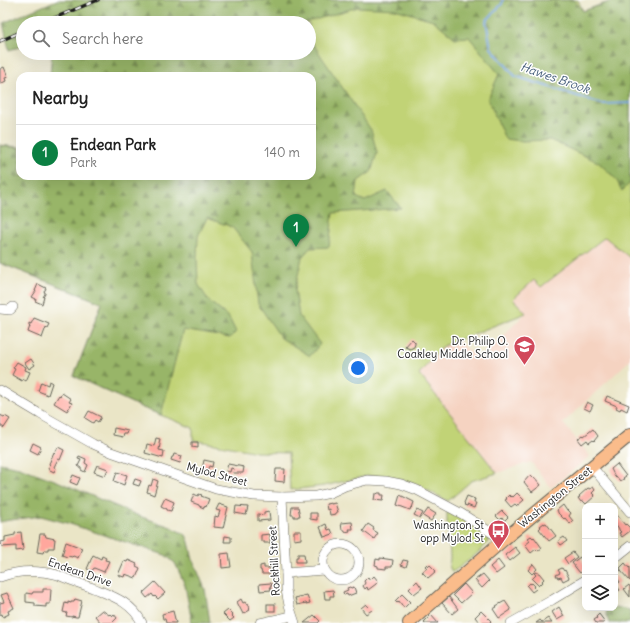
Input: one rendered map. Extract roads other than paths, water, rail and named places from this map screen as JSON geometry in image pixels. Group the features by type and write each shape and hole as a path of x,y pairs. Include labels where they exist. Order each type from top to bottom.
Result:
{"main road":[{"name":"Washington Street","path":"409,623 503,540 630,435"}],"street":[{"path":"0,309 10,310 13,307"},
{"name":"Mylod Street","path":"0,390 93,444 111,452 216,489 254,496 316,496 367,480 386,481 401,484 417,490 462,514 503,540"},
{"path":"592,467 630,512"},
{"name":"Rockhill Street","path":"282,497 286,590 294,619"},
{"path":"344,544 350,546 358,554 360,561 359,567 352,577 346,580 340,581 333,579 328,576 324,570 322,559 324,553 333,545 344,544"},
{"path":"618,556 630,546"},
{"path":"286,573 324,570"},
{"name":"Endean Drive","path":"0,577 15,572 24,571 58,575 119,599 131,608 142,623"},
{"path":"510,623 582,582"},
{"path":"260,623 294,619"}],"waterway":[{"name":"Hawes Brook","path":"503,0 502,4 486,21 491,48 515,76 602,104 630,103"}],"railway":[{"path":"59,16 98,0"},
{"path":"0,41 16,34"}],"place":[{"name":"Endean Park","path":"296,247"},
{"name":"Dr. Philip O. Coakley Middle School","path":"524,366"},
{"name":"Washington St opp Mylod St","path":"499,550"}]}
